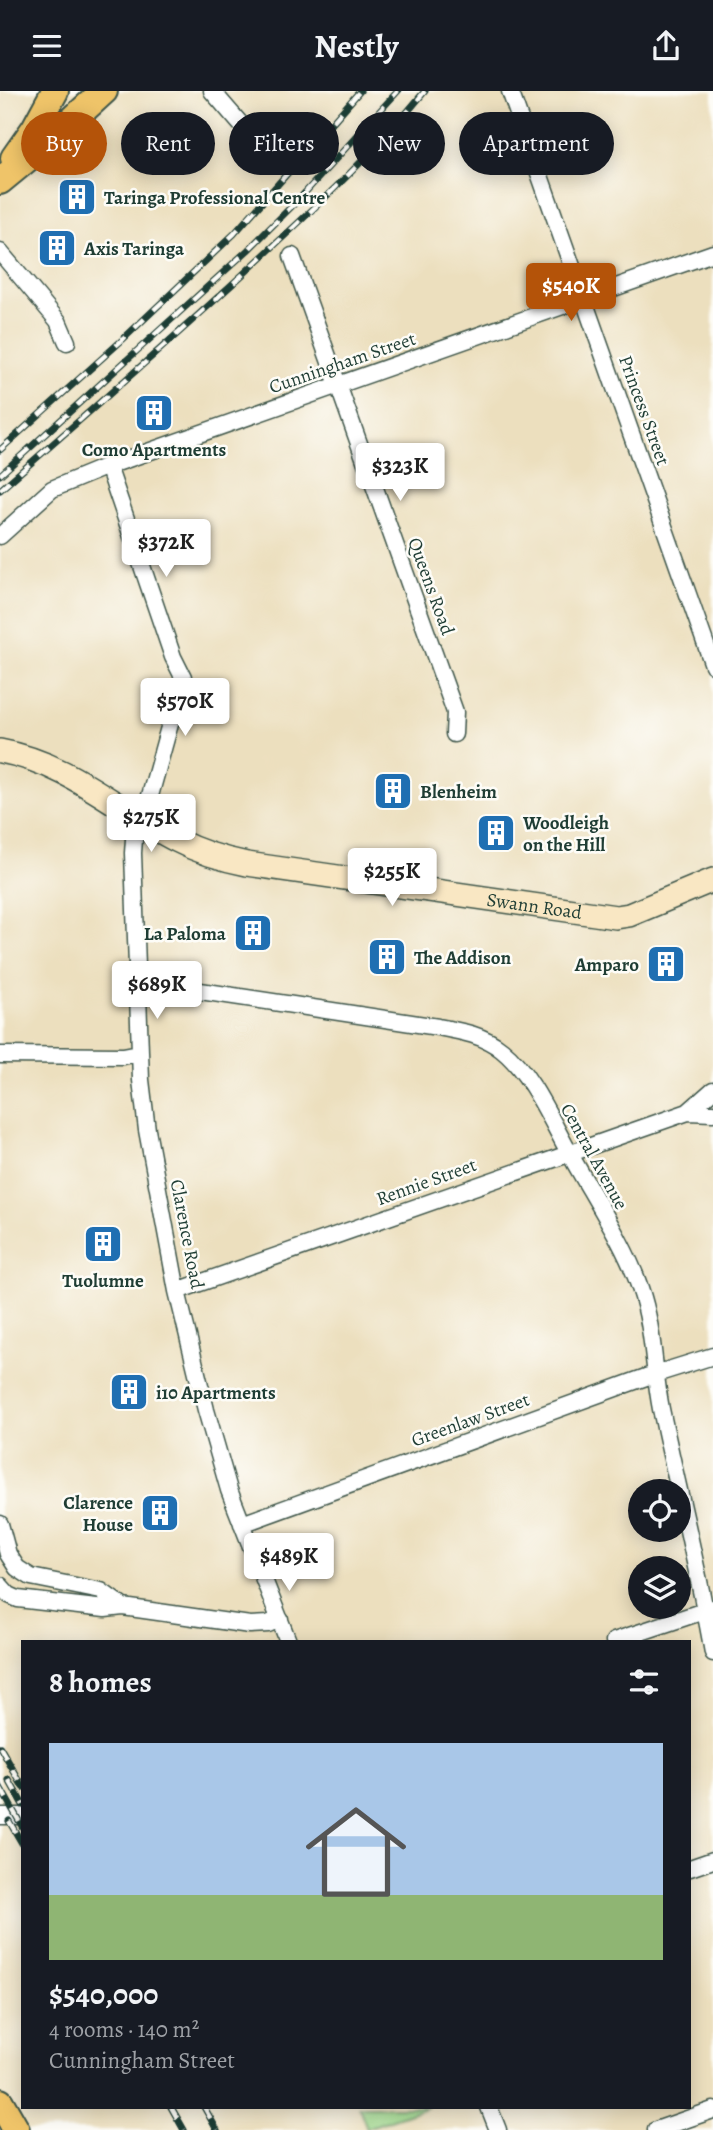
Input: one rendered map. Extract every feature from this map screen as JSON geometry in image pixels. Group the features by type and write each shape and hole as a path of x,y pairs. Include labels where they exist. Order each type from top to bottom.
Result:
{"main road":[{"path":"0,178 28,139 55,91"},
{"path":"0,178 56,135 104,91"},
{"name":"Swann Road","path":"0,751 42,761 76,778 193,848 247,864 616,916 629,915 713,880"},
{"path":"0,2102 16,2130"}],"street":[{"path":"212,91 230,112"},
{"name":"Princess Street","path":"510,91 713,665"},
{"path":"0,252 58,321 67,342"},
{"name":"Cunningham Street","path":"0,536 52,489 108,466 713,253"},
{"name":"Queens Road","path":"292,256 455,712 454,734"},
{"name":"Clarence Road","path":"108,466 173,657 183,677 143,819 134,839 139,1053 146,1130 177,1291 209,1423 229,1490 288,1640"},
{"name":"Central Avenue","path":"139,989 187,989 438,1027 477,1036 499,1047 517,1064 569,1153 639,1285 649,1318 662,1412 709,1609 713,1653"},
{"path":"0,1055 123,1056 139,1053"},
{"name":"Rennie Street","path":"688,1112 713,1090"},
{"name":"Rennie Street","path":"177,1291 688,1112 713,1112"},
{"name":"Greenlaw Street","path":"242,1524 713,1356"},
{"path":"0,1524 8,1554 17,1568 31,1577 102,1591 123,1607"},
{"path":"0,1585 9,1595 18,1599 106,1609 123,1607 250,1625 268,1624 279,1619"},
{"path":"617,1640 709,1609"},
{"path":"0,1816 21,1816"},
{"path":"691,1868 713,1860"},
{"path":"481,2109 486,2130"},
{"path":"490,2109 498,2130"},
{"path":"656,2130 713,2110"}],"green space":[{"path":"360,2109 422,2109 367,2128"}],"railway":[{"path":"0,450 234,234 360,91"},
{"path":"0,475 248,250 300,198 398,91"},
{"path":"0,490 307,215 368,155 425,91"},
{"path":"0,1747 21,1784"},
{"path":"9,1780 21,1801"},
{"path":"0,1787 21,1824"},
{"path":"9,1821 21,1842"},
{"path":"172,2109 184,2130"},
{"path":"205,2109 217,2130"}],"place":[{"name":"Taringa Professional Centre","path":"77,197"},
{"name":"Axis Taringa","path":"57,248"},
{"name":"Como Apartments","path":"154,413"},
{"name":"Blenheim","path":"393,791"},
{"name":"Woodleigh on the Hill","path":"496,833"},
{"name":"La Paloma","path":"253,933"},
{"name":"The Addison","path":"387,957"},
{"name":"Amparo","path":"666,964"},
{"name":"Tuolumne","path":"103,1244"},
{"name":"i10 Apartments","path":"129,1392"},
{"name":"Clarence House","path":"160,1513"}]}
